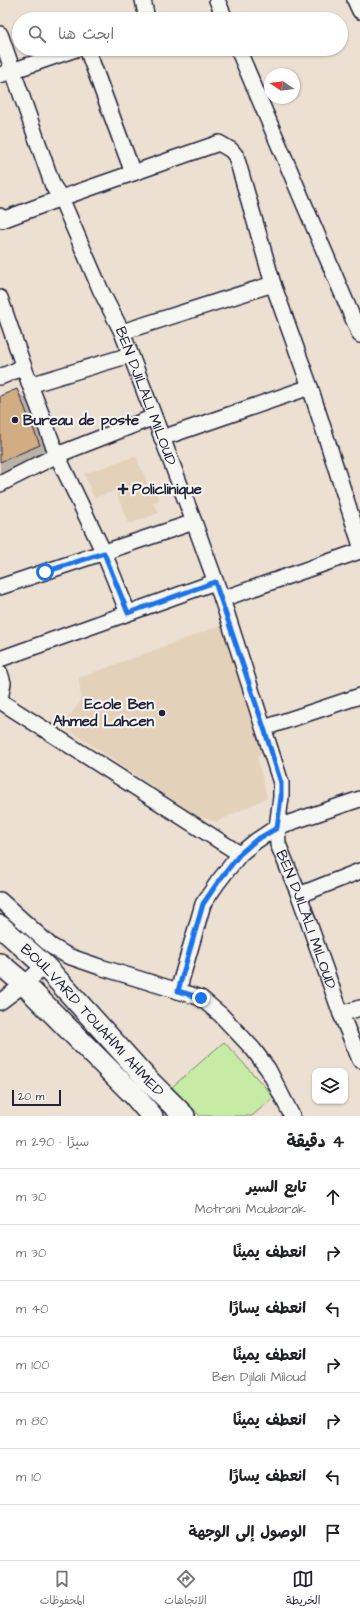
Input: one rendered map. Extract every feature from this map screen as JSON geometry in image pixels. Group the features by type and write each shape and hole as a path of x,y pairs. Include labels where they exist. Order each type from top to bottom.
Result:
{"main road":[{"name":"BOULVARD TOUAHMI AHMED","path":"0,926 45,966 142,1073 184,1116"},
{"name":"BOULVARD TOUAHMI AHMED","path":"0,964 24,984 133,1094 152,1116"}],"street":[{"path":"143,0 146,12"},
{"path":"217,0 222,12"},
{"path":"355,0 360,11"},
{"name":"BEN DJILALI MILOUD","path":"0,34 6,73 53,186 61,198 101,291 122,332 222,599 281,783 281,797 277,828 278,844 299,895 341,1014 360,1060"},
{"path":"6,73 56,56"},
{"path":"90,56 133,173"},
{"path":"241,56 360,335"},
{"path":"1,219 219,143 232,150 236,156 273,284 310,387 359,534"},
{"path":"122,332 273,284"},
{"path":"0,298 30,385 57,455 104,553 128,613"},
{"path":"30,385 130,355"},
{"path":"0,377 24,367"},
{"path":"162,438 310,387"},
{"path":"0,484 57,455 154,417"},
{"path":"0,587 194,522"},
{"path":"222,599 360,551"},
{"path":"0,659 215,582"},
{"path":"0,672 3,683 0,700 240,854"},
{"path":"264,728 360,696"},
{"path":"178,991 203,904 240,854 256,840 277,828 360,799"},
{"path":"299,895 360,871"},
{"path":"0,900 51,946 68,956 201,998 222,1015 253,1049 268,1069 292,1116"},
{"path":"0,1002 45,966"},
{"path":"341,1014 360,1008"}],"shaded area":[{"name":"Policlinique","path":"136,456 149,487 155,485 159,500 153,503 159,513 129,524 115,491 94,498 84,474"},
{"name":"Ecole Ben Ahmed Lahcen","path":"222,625 266,749 257,756 267,798 216,822 193,814 62,725 81,701 79,678"}],"green space":[{"path":"224,1042 274,1097 252,1116 200,1116 172,1087"}],"building":[{"name":"Bureau de poste","path":"17,389 40,445 0,462 0,396"}],"place":[{"name":"Bureau de poste","path":"15,420"},
{"name":"Policlinique","path":"123,489"},
{"name":"Ecole Ben Ahmed Lahcen","path":"162,713"}],"route":[{"path":"45,572 104,553 128,613 215,582 281,783 281,797 277,828 256,840 240,854 203,904 178,991 201,998"}]}
